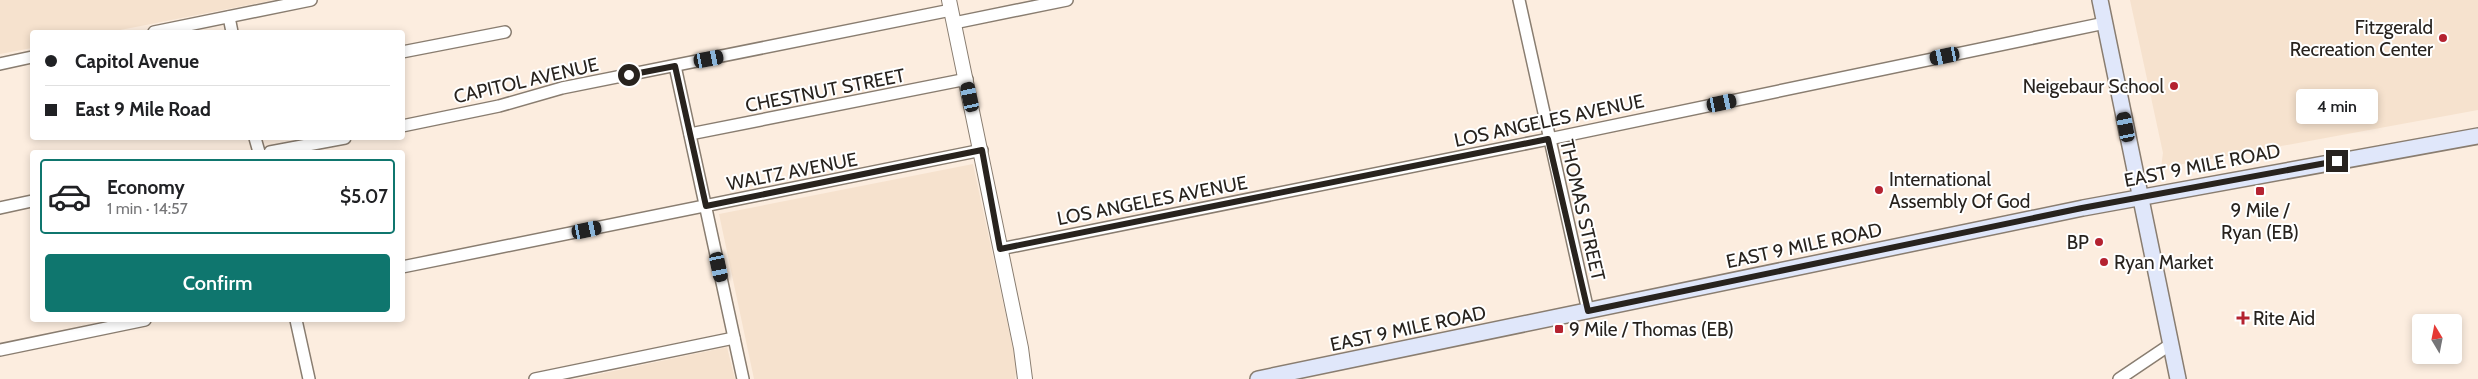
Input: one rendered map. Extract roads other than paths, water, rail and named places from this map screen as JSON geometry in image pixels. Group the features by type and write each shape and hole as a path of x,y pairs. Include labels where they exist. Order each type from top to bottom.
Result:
{"main road":[{"path":"2100,0 2178,379"},
{"name":"EAST 9 MILE ROAD","path":"1258,379 2141,196 2478,136"}],"street":[{"path":"164,30 311,0"},
{"name":"CAPITOL AVENUE","path":"405,125 499,106 562,88 952,11 1067,0"},
{"name":"THOMAS STREET","path":"1519,0 1548,139 1588,311"},
{"path":"952,11 1022,348 1025,379"},
{"path":"229,17 232,30"},
{"name":"LOS ANGELES AVENUE","path":"1000,249 1548,139 2105,23"},
{"path":"405,51 505,32"},
{"path":"0,64 30,57"},
{"path":"675,66 743,379"},
{"name":"CHESTNUT STREET","path":"690,134 967,79"},
{"path":"281,150 334,140"},
{"name":"WALTZ AVENUE","path":"405,266 982,150"},
{"path":"0,208 30,201"},
{"path":"0,350 135,322"},
{"path":"296,322 309,379"},
{"path":"536,379 734,338"},
{"path":"2120,379 2171,344"}],"place":[{"name":"Fitzgerald Recreation Center","path":"2443,38"},
{"name":"Neigebaur School","path":"2174,86"},
{"name":"International Assembly Of God","path":"1879,190"},
{"name":"9 Mile / Ryan (EB)","path":"2260,191"},
{"name":"BP","path":"2099,242"},
{"name":"Ryan Market","path":"2104,262"},
{"name":"Rite Aid","path":"2243,318"},
{"name":"9 Mile / Thomas (EB)","path":"1559,329"}]}
